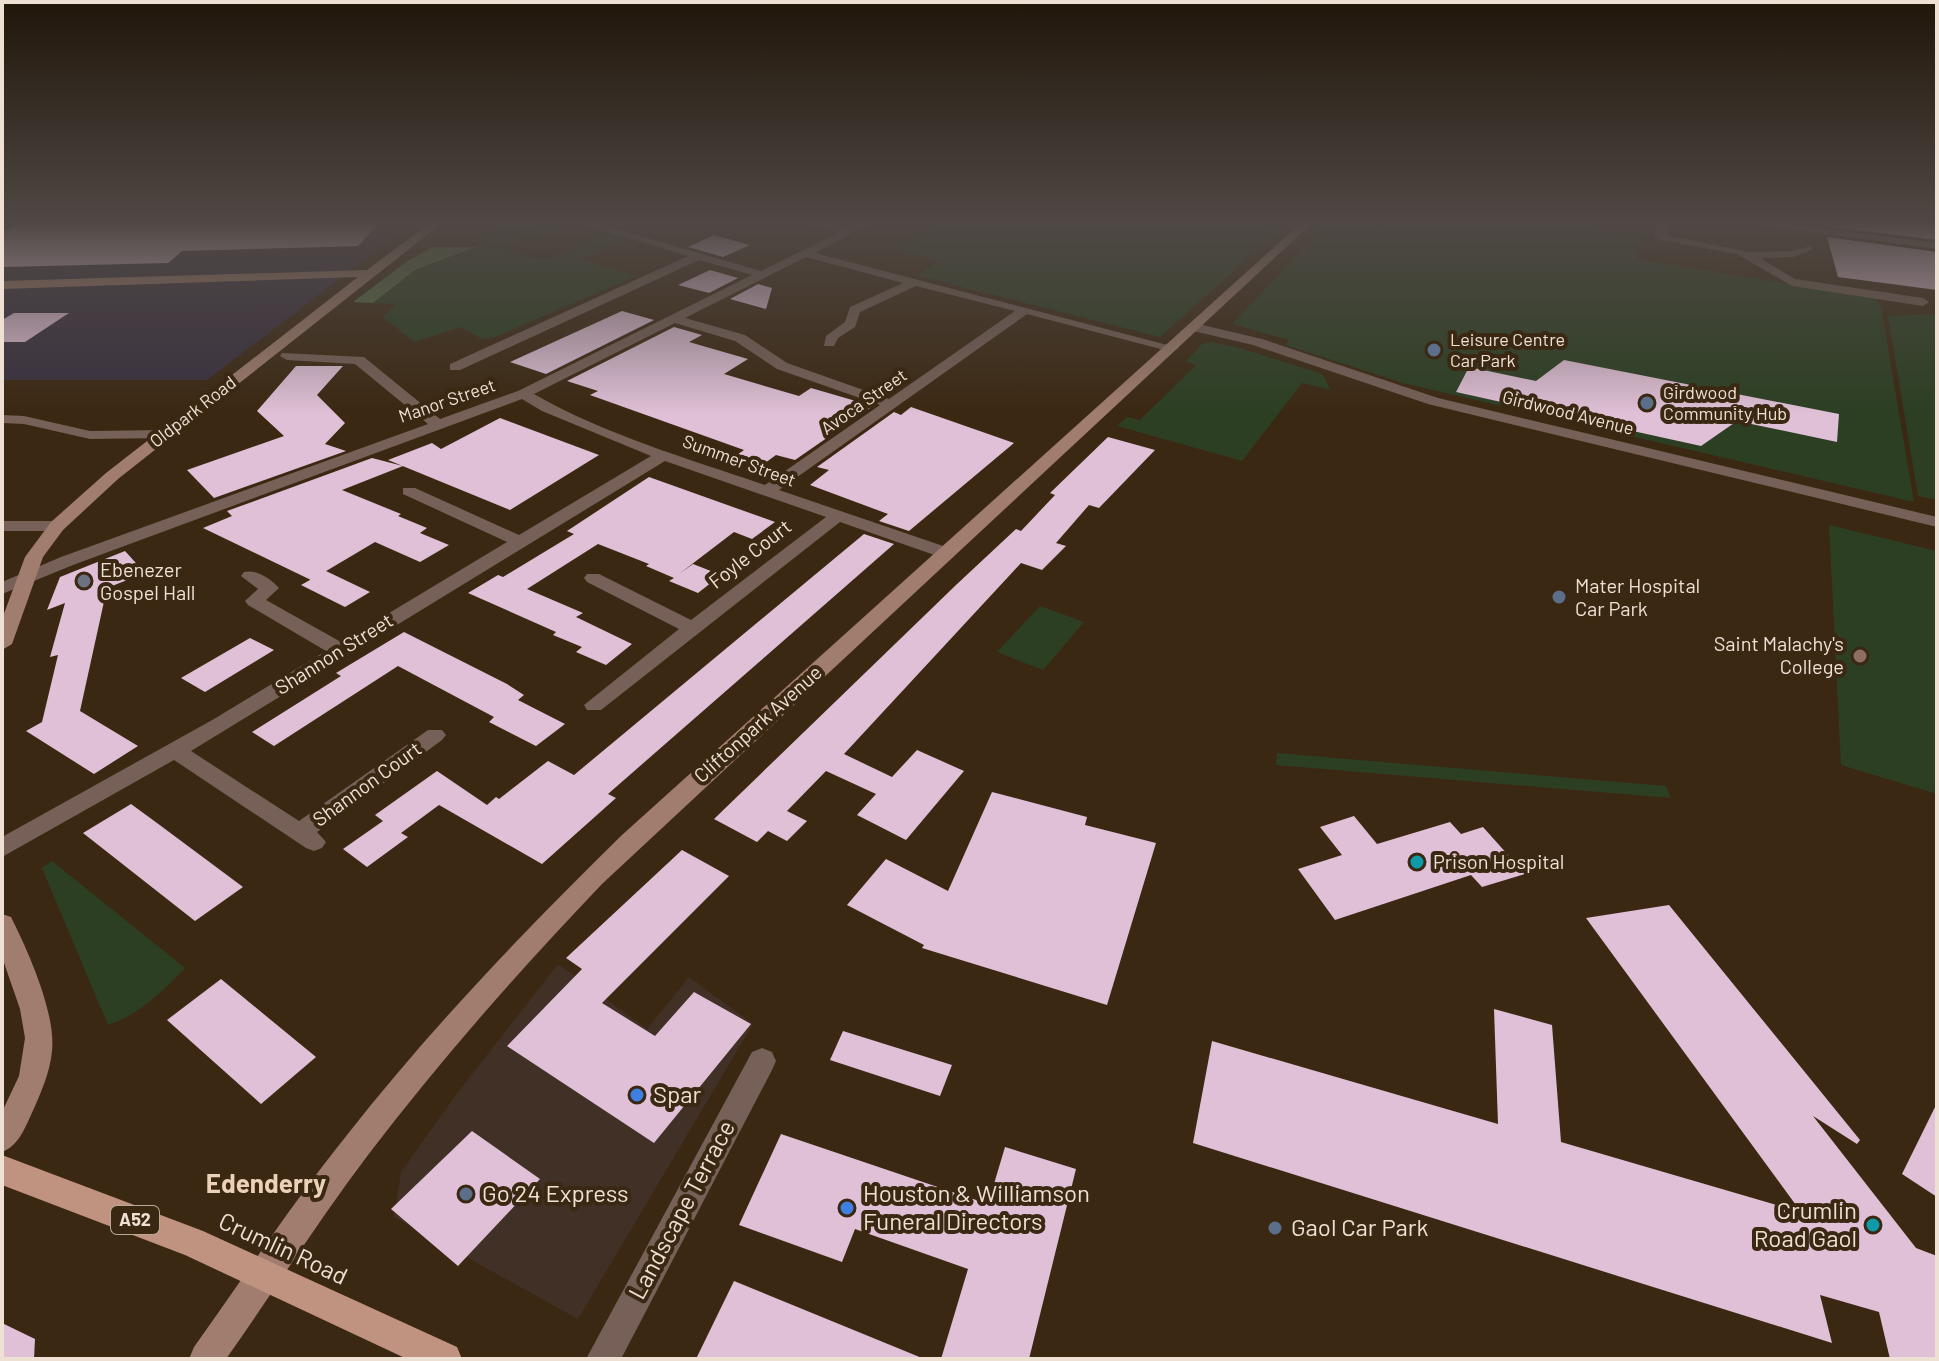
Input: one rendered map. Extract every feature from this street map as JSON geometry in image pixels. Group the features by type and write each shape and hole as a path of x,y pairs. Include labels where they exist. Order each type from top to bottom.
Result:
{"main road":[{"name":"Crumlin Road","path":"2,1170 178,1236 445,1359"}],"street":[{"name":"Oldpark Road","path":"2,644 34,557 57,526 112,476 353,287"},
{"path":"455,367 631,287"},
{"name":"Manor Street","path":"2,589 436,423 523,394 740,287"},
{"path":"829,343 832,336 851,324 854,310 904,287"},
{"path":"933,287 1172,348"},
{"name":"Cliftonpark Avenue","path":"206,1359 355,1148 410,1078 551,920 630,841 1238,287"},
{"path":"1830,287 1902,295 1923,302"},
{"name":"Avoca Street","path":"766,492 1025,310"},
{"path":"674,319 740,338 782,366 893,405"},
{"name":"Girdwood Avenue","path":"1194,327 1257,342 1433,401 1937,522"},
{"path":"467,340 486,353"},
{"path":"287,356 364,364 387,363"},
{"path":"364,364 436,423"},
{"name":"Summer Street","path":"523,394 547,408 663,455 946,553"},
{"path":"2,419 24,420 90,435 166,434"},
{"name":"Shannon Street","path":"2,848 341,651 663,455"},
{"path":"409,491 518,541"},
{"name":"Foyle Court","path":"594,705 836,517"},
{"path":"2,526 57,526"},
{"path":"250,576 270,588 254,601 341,651"},
{"path":"593,578 692,628"},
{"name":"Shannon Court","path":"174,750 307,837 435,735"},
{"path":"2,924 34,1014 40,1041 15,1121 2,1138"},
{"name":"Landscape Terrace","path":"603,1359 762,1061"}],"shaded area":[{"path":"2,287 330,287 207,380 2,380"},
{"path":"558,964 647,1029 689,977 753,1024 578,1319 394,1217 401,1172 458,1092"}],"green space":[{"path":"374,287 394,287 373,303 353,302"},
{"path":"394,287 612,287 493,338 482,339 461,327 414,342 383,317 396,304 373,303"},
{"path":"961,287 1216,287 1160,337"},
{"path":"1268,287 1805,287 1875,298 1881,307 1914,502 1407,384 1285,345 1289,340 1232,324"},
{"path":"1937,314 1937,500 1918,496 1888,316"},
{"path":"1212,342 1322,374 1331,390 1302,383 1242,461 1117,426 1127,417 1140,420 1196,365 1186,361 1202,344"},
{"path":"1829,525 1937,551 1937,794 1841,765"},
{"path":"1040,606 1084,622 1043,670 997,652"},
{"path":"1277,753 1666,786 1671,798 1276,765"},
{"path":"52,861 185,968 159,994 108,1025 42,868"}],"building":[{"path":"684,287 722,287 709,293"},
{"path":"753,287 772,288 766,309 730,299"},
{"path":"1910,287 1937,287 1937,290"},
{"path":"622,311 654,320 546,374 510,362"},
{"path":"14,313 69,313 25,342 2,342 2,320"},
{"path":"674,327 702,335 689,342 748,359 724,374 799,396 811,388 873,406 795,460 776,455 761,466 734,457 744,450 590,395 598,391 567,381"},
{"name":"Girdwood Community Hub","path":"1564,360 1839,414 1837,442 1737,421 1701,446 1456,392 1469,367 1536,381"},
{"path":"296,366 343,366 317,395 345,423 325,444 346,451 214,498 187,470 284,436 257,411"},
{"path":"911,407 1014,443 909,531 879,521 888,514 810,485 829,470 817,467 894,412 901,415"},
{"path":"500,418 599,455 510,510 388,460 432,443 441,449"},
{"path":"1108,437 1155,450 1099,508 1089,505 1056,543 1066,546 1042,570 1021,563 844,754 892,777 917,750 964,771 906,840 857,815 876,794 826,771 787,811 807,821 787,841 768,831 757,842 714,819 956,585 1016,529 1021,531 1055,495 1050,493"},
{"path":"372,458 403,466 342,490 401,514 398,516 427,528 420,533 449,545 420,562 375,542 311,580 203,528 232,516 227,511"},
{"path":"649,477 775,522 752,539 734,532 679,574 693,564 721,575 698,593 669,581 674,578 646,566 649,564 598,544 527,589 583,613 576,617 632,644 606,665 576,652 582,647 553,635 556,632 468,593 498,575 503,577 574,534 567,531"},
{"path":"864,534 894,544 608,794 616,798 542,864 439,805 401,833 408,837 367,867 343,849 383,821 375,815 437,771 487,805 548,761 574,775"},
{"path":"125,551 145,573 107,588 80,711 138,746 94,774 26,731 42,722 58,655 50,657 65,603 47,610 60,577"},
{"path":"326,571 370,592 345,607 301,585"},
{"path":"404,632 507,684 524,695 518,700 565,724 536,746 489,722 494,717 398,666 274,746 252,732 341,676 336,673"},
{"path":"250,638 274,650 205,692 181,678"},
{"path":"992,792 1087,817 1085,825 1156,843 1107,1005 922,948 924,945 847,905 886,859 948,891"},
{"path":"131,804 243,887 195,921 83,833"},
{"name":"Prison Hospital","path":"1354,816 1377,844 1450,822 1461,834 1483,827 1525,874 1482,887 1471,875 1335,920 1298,869 1342,855 1320,827"},
{"name":"Spar","path":"682,850 729,876 602,1003 655,1036 694,992 751,1024 654,1143 507,1046 582,969 566,958"},
{"path":"1669,905 1860,1140 1857,1144 1813,1116 1916,1248 1937,1256 1937,1359 1890,1359 1879,1312 1820,1295 1832,1343 1193,1143 1212,1041 1498,1124 1494,1009 1552,1025 1561,1142 1801,1212 1586,918"},
{"path":"221,979 316,1057 261,1104 167,1020"},
{"path":"843,1031 952,1065 940,1096 830,1060"},
{"path":"1937,1103 1937,1197 1902,1174"},
{"name":"Go 24 Express","path":"472,1131 540,1179 458,1266 391,1209"},
{"path":"781,1134 988,1204 1005,1147 1076,1169 1029,1359 941,1359 968,1269 855,1229 842,1262 739,1225"},
{"path":"734,1281 922,1358 922,1359 696,1359"},
{"path":"2,1323 35,1339 34,1359 2,1359"}],"place":[{"name":"Leisure Centre Car Park","path":"1434,350"},
{"name":"Girdwood Community Hub","path":"1647,403"},
{"name":"Ebenezer Gospel Hall","path":"84,581"},
{"name":"Mater Hospital Car Park","path":"1559,597"},
{"name":"Saint Malachy's College","path":"1860,656"},
{"name":"Prison Hospital","path":"1417,862"},
{"name":"Spar","path":"637,1095"},
{"name":"Go 24 Express","path":"466,1194"},
{"name":"Houston & Williamson Funeral Directors","path":"847,1208"},
{"name":"Crumlin Road Gaol","path":"1873,1225"},
{"name":"Gaol Car Park","path":"1275,1228"}],"district":[{"name":"Edenderry","path":"266,1184"}]}
